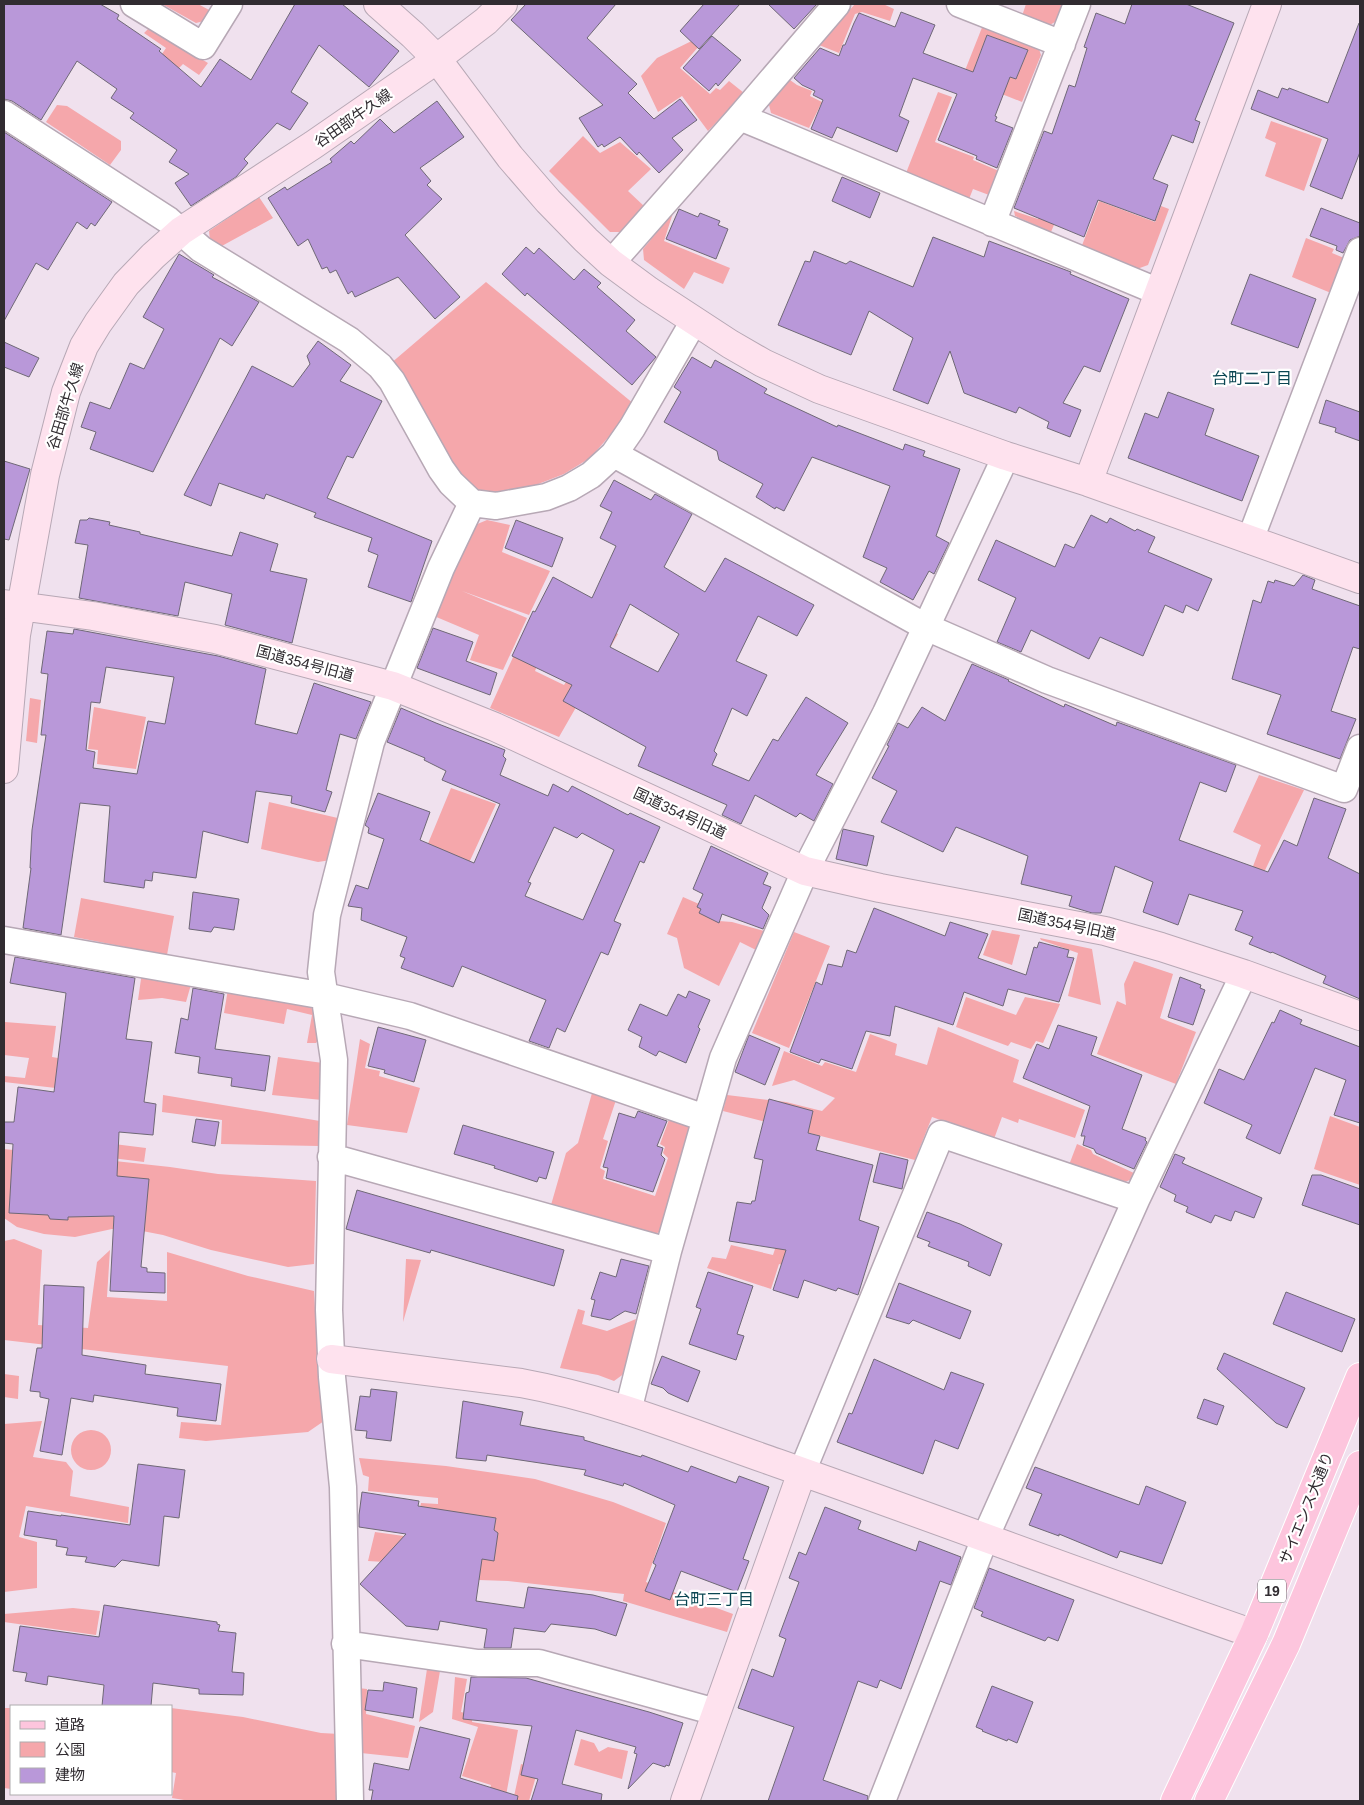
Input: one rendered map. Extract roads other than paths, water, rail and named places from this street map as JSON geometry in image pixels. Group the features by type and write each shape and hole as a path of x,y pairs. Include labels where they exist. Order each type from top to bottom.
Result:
{"main road":[{"name":"サイエンス大通り","path":"1175,1801 1254,1634 1360,1378"},
{"name":"19","path":"1209,1801 1286,1644 1360,1465"}],"street":[{"path":"134,4 203,46 229,4"},
{"path":"378,4 408,30 436,59 510,157 548,201 611,263 694,321 763,363 819,389 1360,579"},
{"name":"谷田部牛久線","path":"4,769 16,634 12,605 66,392 84,346 117,295 153,256 181,232 313,145 436,59 486,21 503,4"},
{"path":"611,263 837,4"},
{"path":"960,4 1062,44"},
{"path":"992,223 1077,4"},
{"path":"1088,482 1267,4"},
{"path":"4,114 160,214 201,249 349,340 380,366 392,381 404,399 441,469 472,503 496,506 546,498 569,488 591,475 614,454 632,428 694,321"},
{"path":"740,117 1159,292"},
{"path":"1250,540 1360,251"},
{"path":"614,454 926,627 1047,680 1344,789 1360,748"},
{"path":"628,1411 668,1251 723,1058 805,871 886,713 1006,456"},
{"path":"350,1801 343,1487 328,1310 334,1060 321,972 327,915 371,742 441,568 472,503"},
{"name":"国道354号旧道","path":"12,605 93,616 215,639 393,686 495,727 805,871 880,888 1105,931 1244,974 1360,1016"},
{"path":"4,940 325,996 410,1016 705,1118"},
{"path":"882,1801 985,1538 1136,1200 1244,974"},
{"path":"685,1801 802,1472 941,1134 1136,1200"},
{"path":"331,1157 668,1251"},
{"path":"331,1359 550,1388 628,1411 1254,1634"},
{"path":"345,1644 478,1664 539,1663 716,1712"}],"district":[{"name":"台町二丁目","path":"1252,378"},
{"name":"台町三丁目","path":"714,1599"}]}
